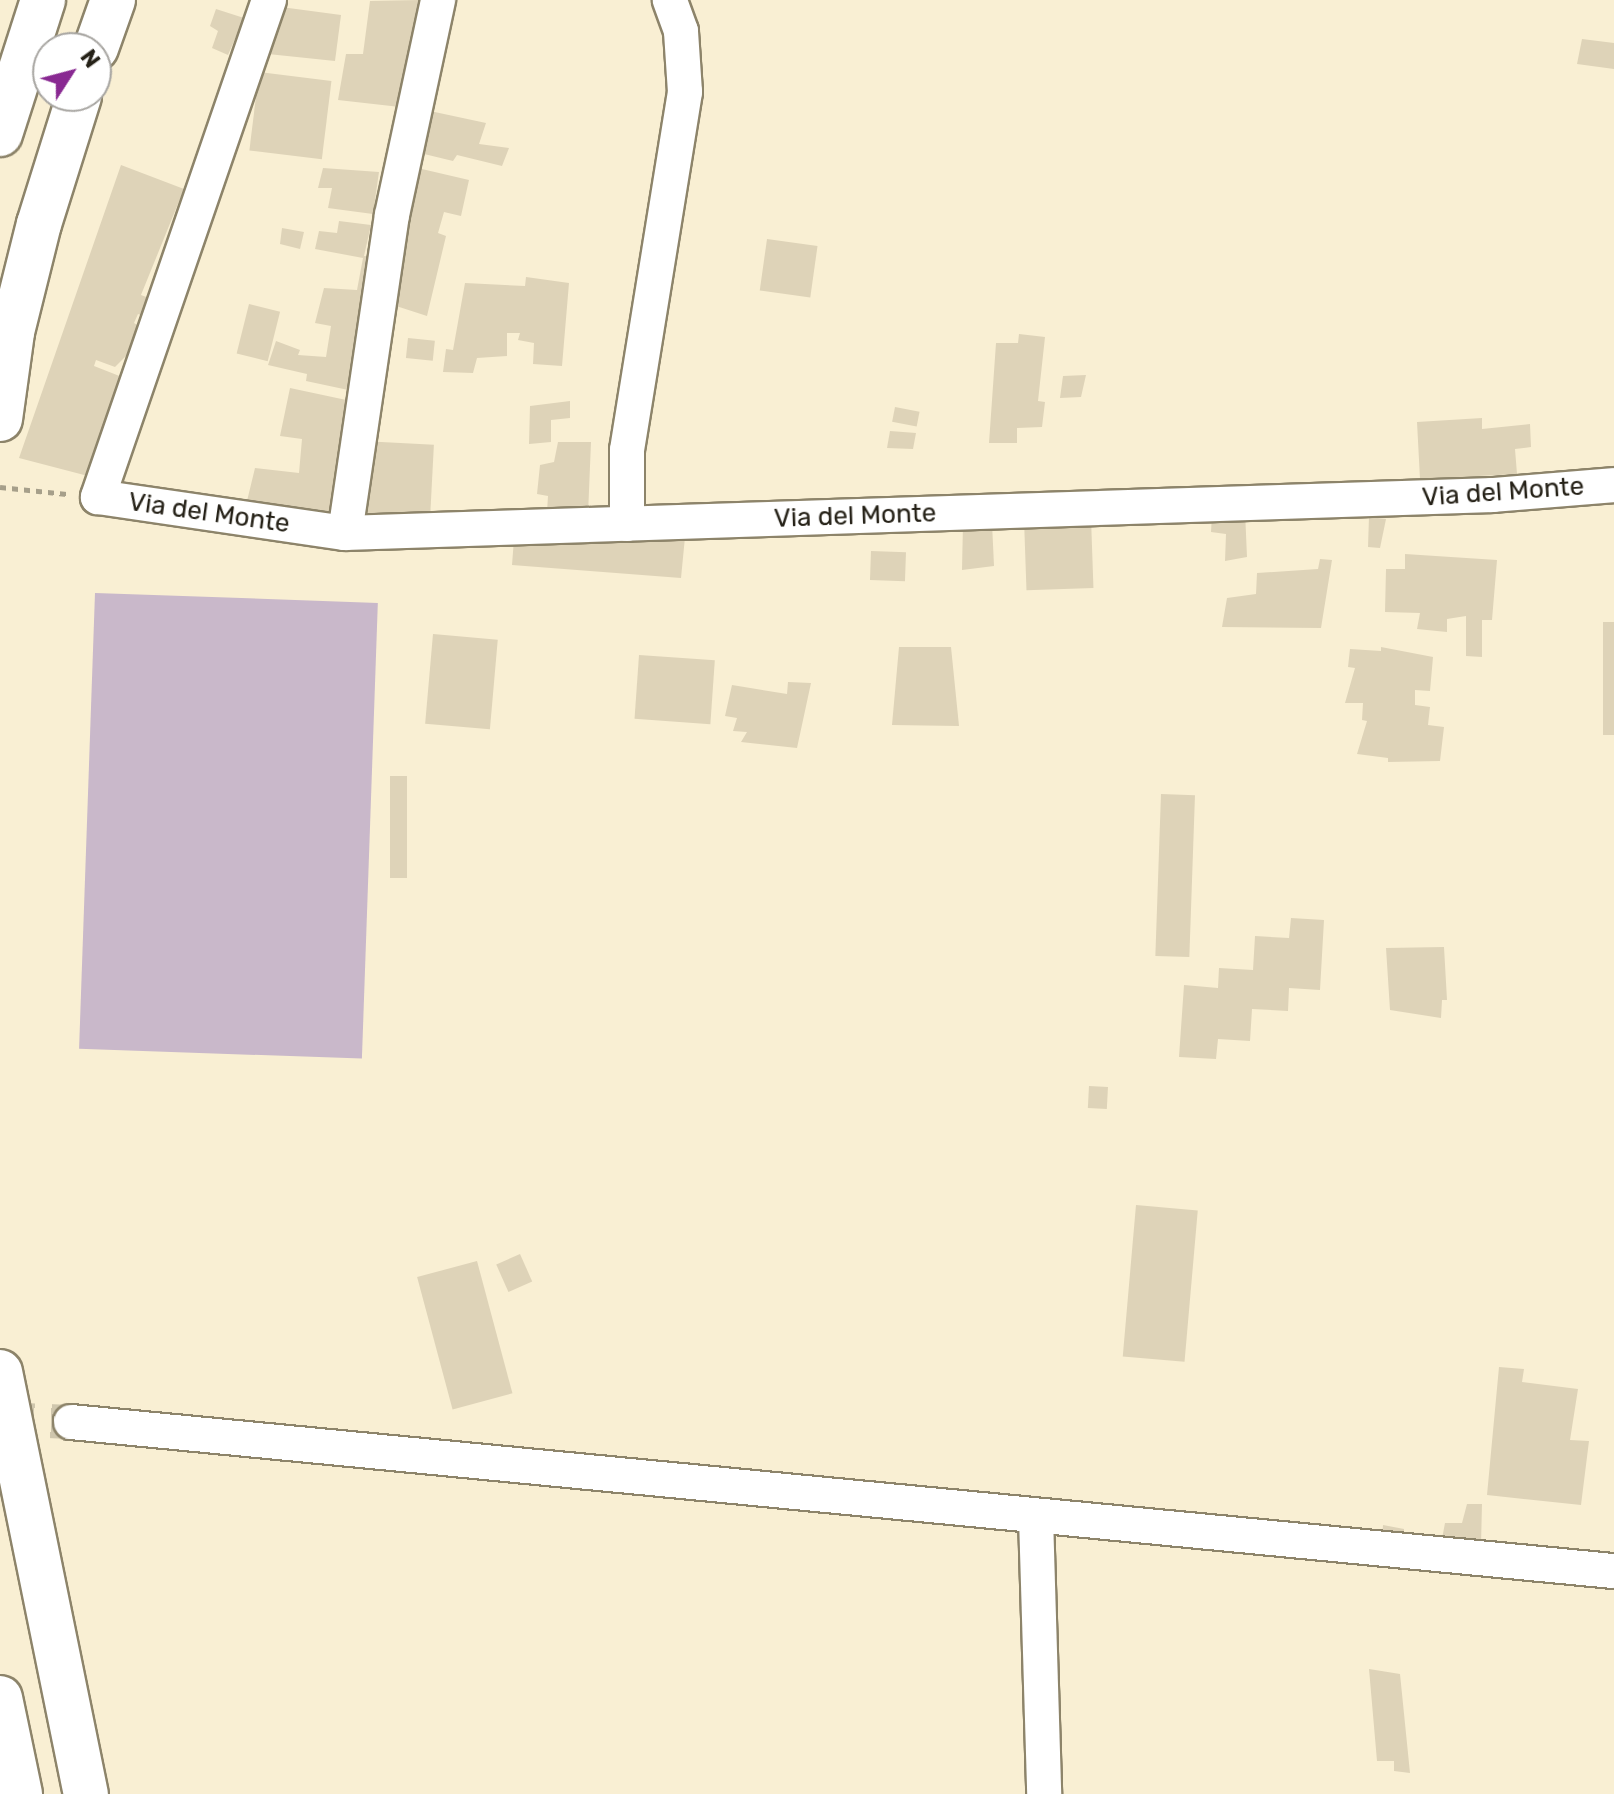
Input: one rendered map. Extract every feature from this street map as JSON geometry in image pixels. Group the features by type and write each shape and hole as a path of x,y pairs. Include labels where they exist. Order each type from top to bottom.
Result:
{"highway":[{"path":"0,134 43,0"},
{"path":"102,32 113,0"},
{"path":"0,419 12,332 74,112"},
{"path":"0,1372 86,1794"},
{"path":"0,1698 20,1794"}],"street":[{"name":"Via del Monte","path":"269,0 98,497 345,533 1493,495 1614,485"},
{"path":"345,533 392,215 438,0"},
{"path":"627,524 627,450 685,92 681,31 670,0"},
{"path":"71,1422 1614,1571"},
{"path":"1036,1517 1044,1794"}],"path":[{"path":"0,487 43,491"}],"shaded area":[{"path":"95,593 378,603 362,1059 79,1049"}],"building":[{"path":"420,0 400,107 338,100 346,54 363,54 370,1"},
{"path":"281,7 341,15 335,61 268,54"},
{"path":"216,9 244,18 228,55 212,48 218,31 210,26"},
{"path":"1582,39 1614,43 1614,69 1577,64"},
{"path":"259,72 331,81 322,159 249,150"},
{"path":"430,111 486,123 479,144 509,148 502,166 457,155 453,161 420,153"},
{"path":"121,165 184,189 141,295 149,298 143,316 138,314 134,323 139,326 132,350 115,367 96,360 94,366 122,377 88,476 19,458"},
{"path":"409,166 469,180 461,216 444,212 438,233 446,236 427,316 390,304 409,227 397,225"},
{"path":"323,168 379,172 373,214 328,208 332,188 318,188"},
{"path":"339,221 371,225 364,256 374,257 353,391 306,381 307,374 268,365 276,341 300,350 298,355 326,357 331,326 315,323 324,288 357,290 363,258 315,249 319,231 337,233"},
{"path":"282,228 304,232 300,249 280,244"},
{"path":"767,239 818,246 810,298 760,290"},
{"path":"526,277 569,283 562,366 533,364 534,343 518,340 520,333 507,333 507,356 477,358 473,373 443,372 446,349 453,350 465,283 525,286"},
{"path":"249,304 280,312 268,361 237,353"},
{"path":"1019,334 1045,337 1038,401 1045,402 1042,427 1017,428 1017,443 989,443 996,343 1018,343"},
{"path":"408,338 435,341 433,361 406,358"},
{"path":"1086,375 1081,397 1060,398 1063,376"},
{"path":"290,388 351,401 328,518 247,501 255,468 299,473 302,439 280,436"},
{"path":"570,401 570,418 551,420 551,442 529,444 530,406"},
{"path":"895,407 920,412 917,426 892,422"},
{"path":"1482,418 1482,429 1530,424 1531,447 1515,449 1517,474 1420,479 1417,422"},
{"path":"890,431 916,433 913,449 887,448"},
{"path":"362,441 434,445 430,519 358,515"},
{"path":"558,442 591,442 588,515 547,512 548,496 537,494 540,465 554,462"},
{"path":"1245,511 1247,557 1225,561 1226,534 1211,532 1212,514"},
{"path":"1369,517 1386,519 1380,548 1368,547"},
{"path":"1091,518 1093,588 1026,590 1024,520"},
{"path":"963,523 992,523 994,566 962,570"},
{"path":"685,537 681,578 512,565 514,539"},
{"path":"871,551 906,552 905,581 870,580"},
{"path":"1405,554 1497,560 1492,620 1482,620 1482,657 1466,656 1466,616 1447,619 1447,632 1417,629 1420,613 1385,612 1386,569 1405,569"},
{"path":"1320,559 1332,560 1321,628 1222,627 1227,598 1256,594 1257,573 1318,569"},
{"path":"1603,622 1614,622 1614,735 1603,735"},
{"path":"433,634 498,640 490,729 425,724"},
{"path":"899,647 951,647 959,726 892,725"},
{"path":"1381,647 1433,657 1430,691 1415,690 1415,705 1430,707 1428,725 1444,727 1440,761 1388,762 1388,758 1357,754 1367,721 1362,720 1363,703 1345,703 1355,668 1348,667 1350,649 1381,651"},
{"path":"639,655 715,660 710,724 635,719"},
{"path":"788,682 811,683 797,748 741,742 747,732 733,731 737,718 725,716 732,685 787,694"},
{"path":"390,776 407,776 407,878 390,878"},
{"path":"1161,794 1195,795 1189,957 1155,956"},
{"path":"1291,918 1324,920 1320,990 1289,988 1288,1011 1252,1009 1250,1041 1218,1039 1216,1059 1179,1057 1184,985 1218,988 1219,968 1253,970 1255,936 1289,938"},
{"path":"1444,947 1447,1000 1442,1000 1441,1018 1390,1010 1386,948"},
{"path":"1089,1086 1108,1087 1107,1109 1088,1108"},
{"path":"1136,1205 1198,1210 1185,1362 1123,1356"},
{"path":"520,1254 532,1281 508,1292 496,1265"},
{"path":"477,1261 512,1393 453,1409 417,1277"},
{"path":"1499,1367 1524,1369 1522,1382 1578,1389 1570,1440 1589,1441 1581,1505 1487,1495"},
{"path":"1467,1504 1482,1504 1481,1545 1441,1544 1445,1523 1462,1523"},
{"path":"1383,1525 1404,1529 1404,1542 1382,1542"},
{"path":"1369,1669 1400,1674 1410,1773 1394,1771 1394,1761 1377,1761"}],"tunnel":[{"path":"0,1419 71,1422"}]}
